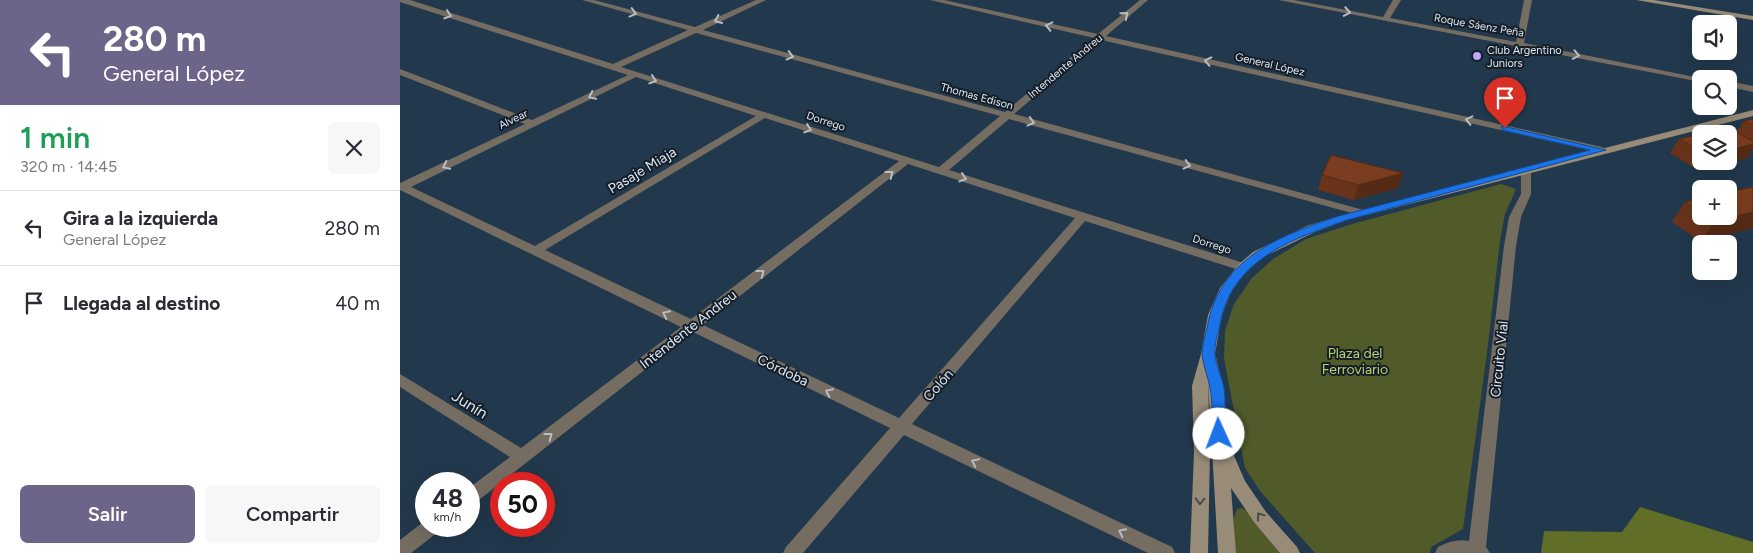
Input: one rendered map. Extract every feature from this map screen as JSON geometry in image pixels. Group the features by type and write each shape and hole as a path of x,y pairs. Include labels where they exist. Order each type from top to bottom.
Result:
{"main road":[{"path":"1640,0 1753,18"},
{"path":"1199,553 1202,452 1199,386 1208,354 1215,315 1226,288 1243,267 1257,255 1311,229 1363,213 1602,150 1753,113"},
{"path":"1208,354 1217,389 1227,553"},
{"path":"1219,434 1238,486 1260,517 1291,553"}],"street":[{"name":"Dorrego","path":"402,0 1243,267"},
{"name":"Thomas Edison","path":"586,0 1363,213"},
{"path":"614,68 762,0"},
{"name":"General López","path":"934,0 1602,150"},
{"name":"Intendente Andreu","path":"941,171 1144,0"},
{"name":"Roque Sáenz Peña","path":"1282,0 1692,77"},
{"path":"1386,19 1397,0"},
{"path":"1520,44 1528,0"},
{"path":"400,72 533,124"},
{"name":"Alvear","path":"401,187 636,74"},
{"path":"1737,86 1753,89"},
{"name":"Pasaje Miaja","path":"535,251 764,115"},
{"name":"Intendente Andreu","path":"480,489 907,160"},
{"name":"Circuito Vial","path":"1444,553 1455,548 1479,552 1510,246 1515,217 1526,194 1526,170"},
{"name":"Córdoba","path":"401,187 1166,553"},
{"name":"Colón","path":"792,553 1083,216"},
{"name":"Junín","path":"400,380 522,457"},
{"path":"400,551 418,537"}],"green space":[{"name":"Plaza del Ferroviario","path":"1501,184 1516,189 1505,214 1500,241 1463,529 1431,547 1430,553 1315,553 1260,491 1245,468 1224,359 1225,331 1234,304 1252,278 1273,259 1306,239 1352,224"},
{"path":"1640,507 1753,542 1753,553 1541,553 1544,531 1622,532"},
{"path":"1242,508 1249,513 1283,553 1234,553 1234,517 1237,509"}],"building":[{"path":"1753,119 1753,125 1744,121"},
{"path":"1737,133 1753,141 1753,144 1737,148"},
{"path":"1692,136 1692,146 1679,139"},
{"path":"1331,155 1403,173 1358,185 1322,175"},
{"path":"1753,187 1753,212 1737,216 1737,190"},
{"path":"1692,201 1692,207 1685,202"}],"place":[{"name":"Club Argentino Juniors","path":"1477,56"}],"route":[{"path":"1219,434 1217,389 1208,354 1215,315 1226,288 1243,267 1257,255 1283,241 1343,218 1602,150 1505,128"}]}
